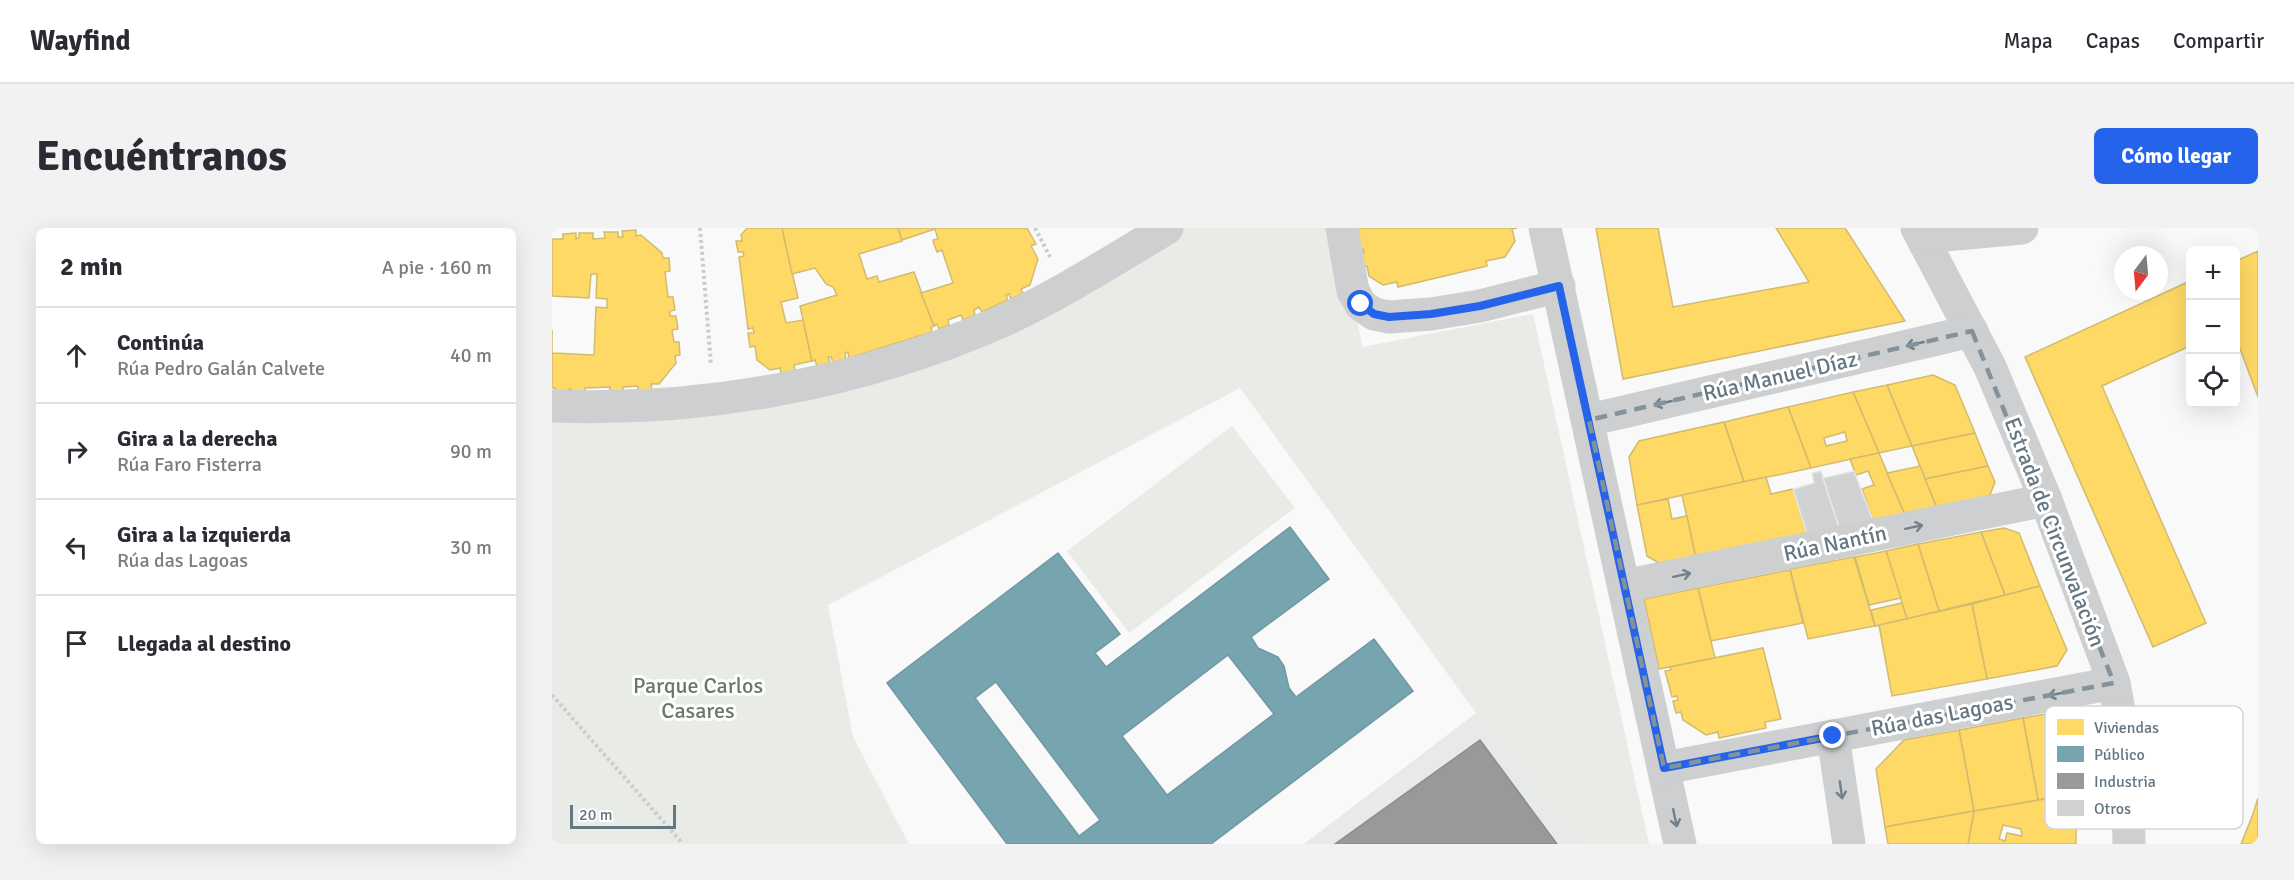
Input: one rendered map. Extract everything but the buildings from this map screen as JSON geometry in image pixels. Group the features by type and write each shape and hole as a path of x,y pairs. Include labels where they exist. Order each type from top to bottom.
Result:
{"street":[{"path":"552,406 651,405 714,399 774,390 866,369 932,349 1001,322 1066,288 1167,228"},
{"path":"1342,228 1353,291 1361,304 1374,314 1389,317 1431,314 1480,306 1559,286"},
{"path":"1545,228 1589,420 1680,844"},
{"path":"1920,232 2022,228"},
{"name":"Estrada de Circunvalación","path":"1920,232 1990,367 2046,500 2114,683 2118,706"},
{"name":"Rúa Manuel Díaz","path":"1589,420 1972,331"},
{"name":"Rúa Nantín","path":"1624,586 2046,500"},
{"name":"Rúa das Lagoas","path":"1664,768 2114,683"},
{"path":"1833,736 1850,844"},
{"name":"Estrada de Circunvalación","path":"2128,829 2128,844"}],"path":[{"path":"700,228 714,399"},
{"path":"552,695 683,844"}],"highlighted area":[{"path":"1972,331 2114,683 1664,768 1589,420"}],"shaded area":[{"path":"1476,713 1584,844 1304,844"}],"green space":[{"name":"Parque Carlos Casares","path":"1167,228 1342,228 1362,347 1533,314 1649,844 1584,844 1476,713 1240,388 828,605 853,737 909,844 552,844 552,406 866,369"},
{"path":"1232,426 1295,508 1129,633 1067,551"}],"route":[{"path":"1361,304 1374,314 1389,317 1431,314 1480,306 1559,286 1664,768 1833,736"}]}
